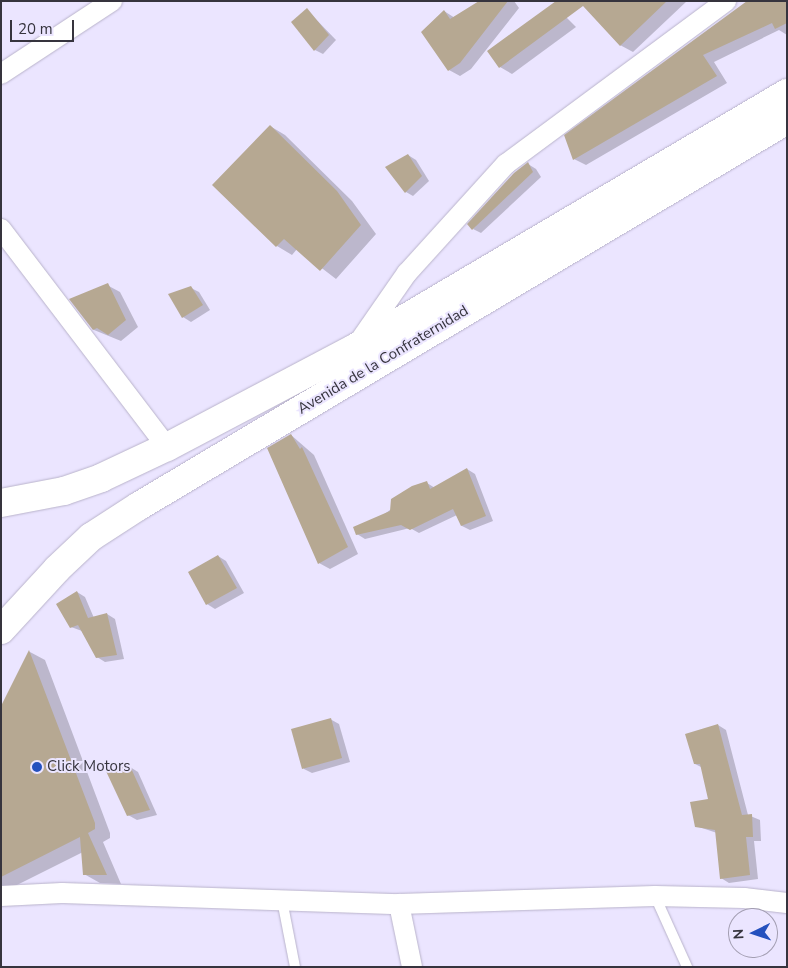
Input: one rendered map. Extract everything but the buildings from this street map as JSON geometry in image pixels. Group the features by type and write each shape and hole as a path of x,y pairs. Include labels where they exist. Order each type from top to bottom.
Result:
{"highway":[{"name":"Avenida de la Confraternidad","path":"1,503 64,491 101,478 167,447 355,348 787,93"},
{"name":"Avenida de la Confraternidad","path":"1,630 56,569 91,537 139,506 787,120"}],"street":[{"path":"1,74 112,1"},
{"path":"355,348 408,273 506,164 726,1"},
{"path":"1,229 167,447"},
{"path":"1,896 62,893 399,904 655,896 744,898 787,903"},
{"path":"399,904 412,967"}],"lane":[{"path":"655,896 687,967"},
{"path":"282,900 294,967"}],"place":[{"name":"Click Motors","path":"37,767"}]}
